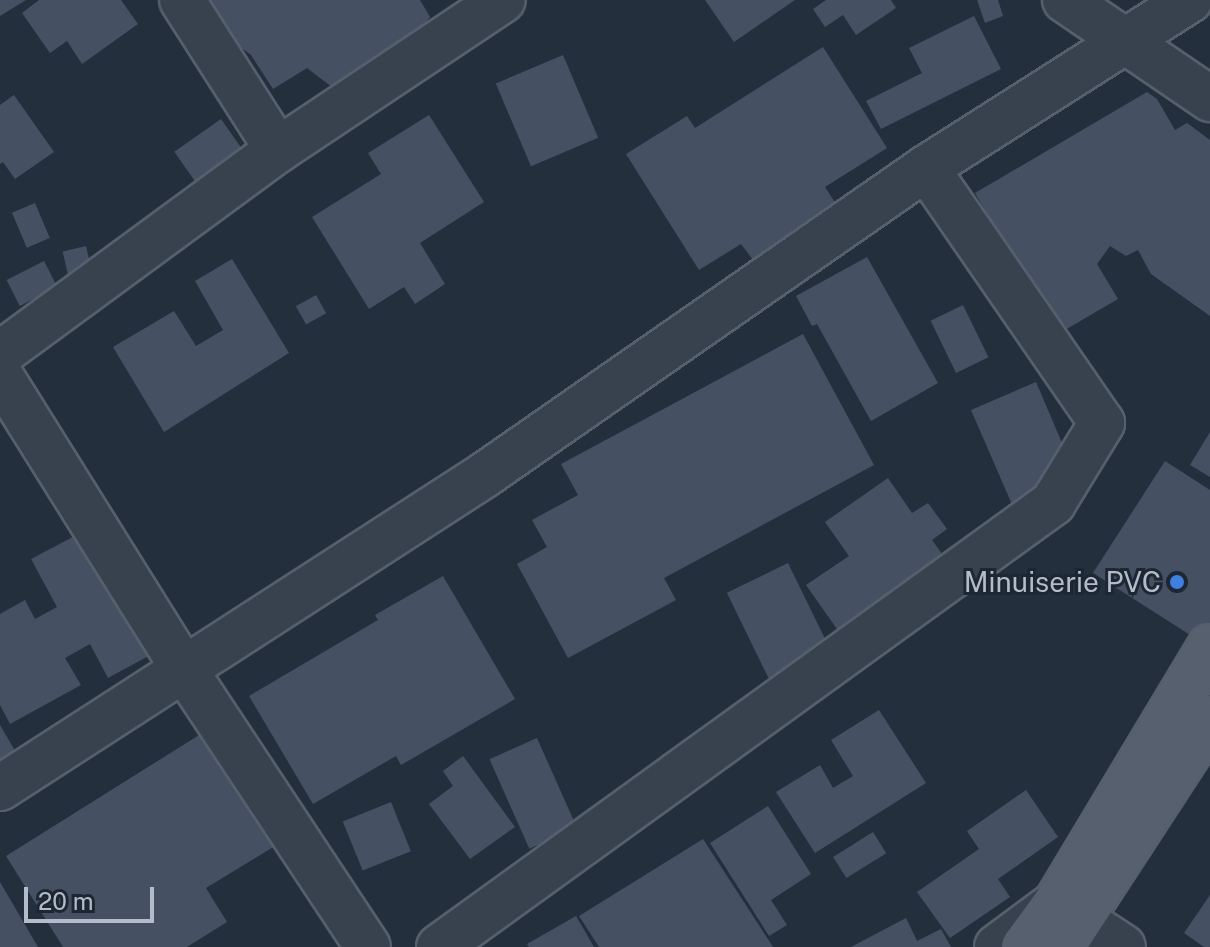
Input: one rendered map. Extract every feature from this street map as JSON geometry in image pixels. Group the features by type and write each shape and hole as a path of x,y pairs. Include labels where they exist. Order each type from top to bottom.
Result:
{"main road":[{"path":"1066,923 1210,647"},
{"path":"1024,947 1066,923 1210,720"}],"street":[{"path":"182,0 278,150"},
{"path":"1065,0 1210,99"},
{"path":"0,788 483,476 926,168 1190,0"},
{"path":"0,354 278,150 494,2"},
{"path":"439,947 1053,503 1102,423 926,168"},
{"path":"0,375 184,669 368,947"},
{"path":"997,947 1066,923 1123,947"}],"building":[{"path":"0,0 26,0 0,16"},
{"path":"39,0 121,0 138,24 82,64 67,41 50,53 22,13"},
{"path":"204,0 420,0 430,17 408,46 341,94 307,68 273,89 251,55 227,37"},
{"path":"705,0 795,0 734,42"},
{"path":"826,0 891,0 896,8 856,35 843,15 825,27 813,9"},
{"path":"977,0 998,0 1003,16 985,23"},
{"path":"974,16 1001,69 881,129 866,101 922,73 909,48"},
{"path":"823,47 887,148 825,187 838,207 753,260 741,244 699,270 626,154 687,116 695,128"},
{"path":"563,55 598,138 531,166 496,84"},
{"path":"1147,92 1157,99 1175,130 1187,123 1210,140 1210,316 1151,274 1138,250 1126,256 1110,246 1097,264 1118,299 1058,334 975,193"},
{"path":"14,95 54,152 15,179 3,162 0,164 0,105"},
{"path":"429,115 484,202 420,243 445,284 415,304 404,287 369,309 312,217 381,174 368,153"},
{"path":"221,119 246,155 200,188 174,152"},
{"path":"35,203 50,238 27,248 12,213"},
{"path":"86,246 92,271 68,277 63,251"},
{"path":"867,257 938,383 871,421 817,324 812,326 796,296"},
{"path":"232,259 289,353 164,432 113,347 174,311 196,346 223,330 195,281"},
{"path":"44,261 57,287 20,306 7,280"},
{"path":"316,295 326,313 306,325 296,306"},
{"path":"963,305 988,357 956,373 931,321"},
{"path":"803,334 874,465 664,578 676,600 568,658 517,564 547,547 532,520 578,495 561,464"},
{"path":"1036,382 1071,464 1040,477 1048,495 1014,509 971,410"},
{"path":"1210,432 1210,477 1190,465"},
{"path":"1165,461 1210,490 1210,622 1198,640 1093,573"},
{"path":"888,478 912,513 928,503 947,529 932,540 950,565 844,639 806,585 849,556 825,522"},
{"path":"86,530 154,653 108,678 90,644 65,658 81,685 10,724 0,705 0,614 25,600 35,619 57,607 31,559"},
{"path":"788,563 832,654 771,684 727,593"},
{"path":"443,576 515,699 401,765 396,756 313,804 249,696 378,620 375,615"},
{"path":"879,710 926,783 815,853 776,792 820,765 833,788 853,776 831,740"},
{"path":"0,725 21,761 0,773"},
{"path":"204,732 275,846 206,888 227,922 187,947 63,947 6,856"},
{"path":"537,738 577,828 529,849 489,759"},
{"path":"463,756 515,827 470,859 429,804 453,786 443,771"},
{"path":"1026,790 1058,837 998,879 1010,897 950,938 917,892 979,849 967,831"},
{"path":"391,802 411,851 363,871 343,821"},
{"path":"768,806 811,874 771,900 787,925 769,936 710,843"},
{"path":"873,832 886,853 846,878 833,857"},
{"path":"703,839 773,947 599,947 579,916"},
{"path":"0,882 38,947 0,947"},
{"path":"1210,895 1210,947 1204,947 1184,933"},
{"path":"576,916 594,947 529,947 527,944"},
{"path":"906,918 917,941 941,929 951,947 851,947"}],"place":[{"name":"Minuiserie PVC","path":"1177,582"}]}
